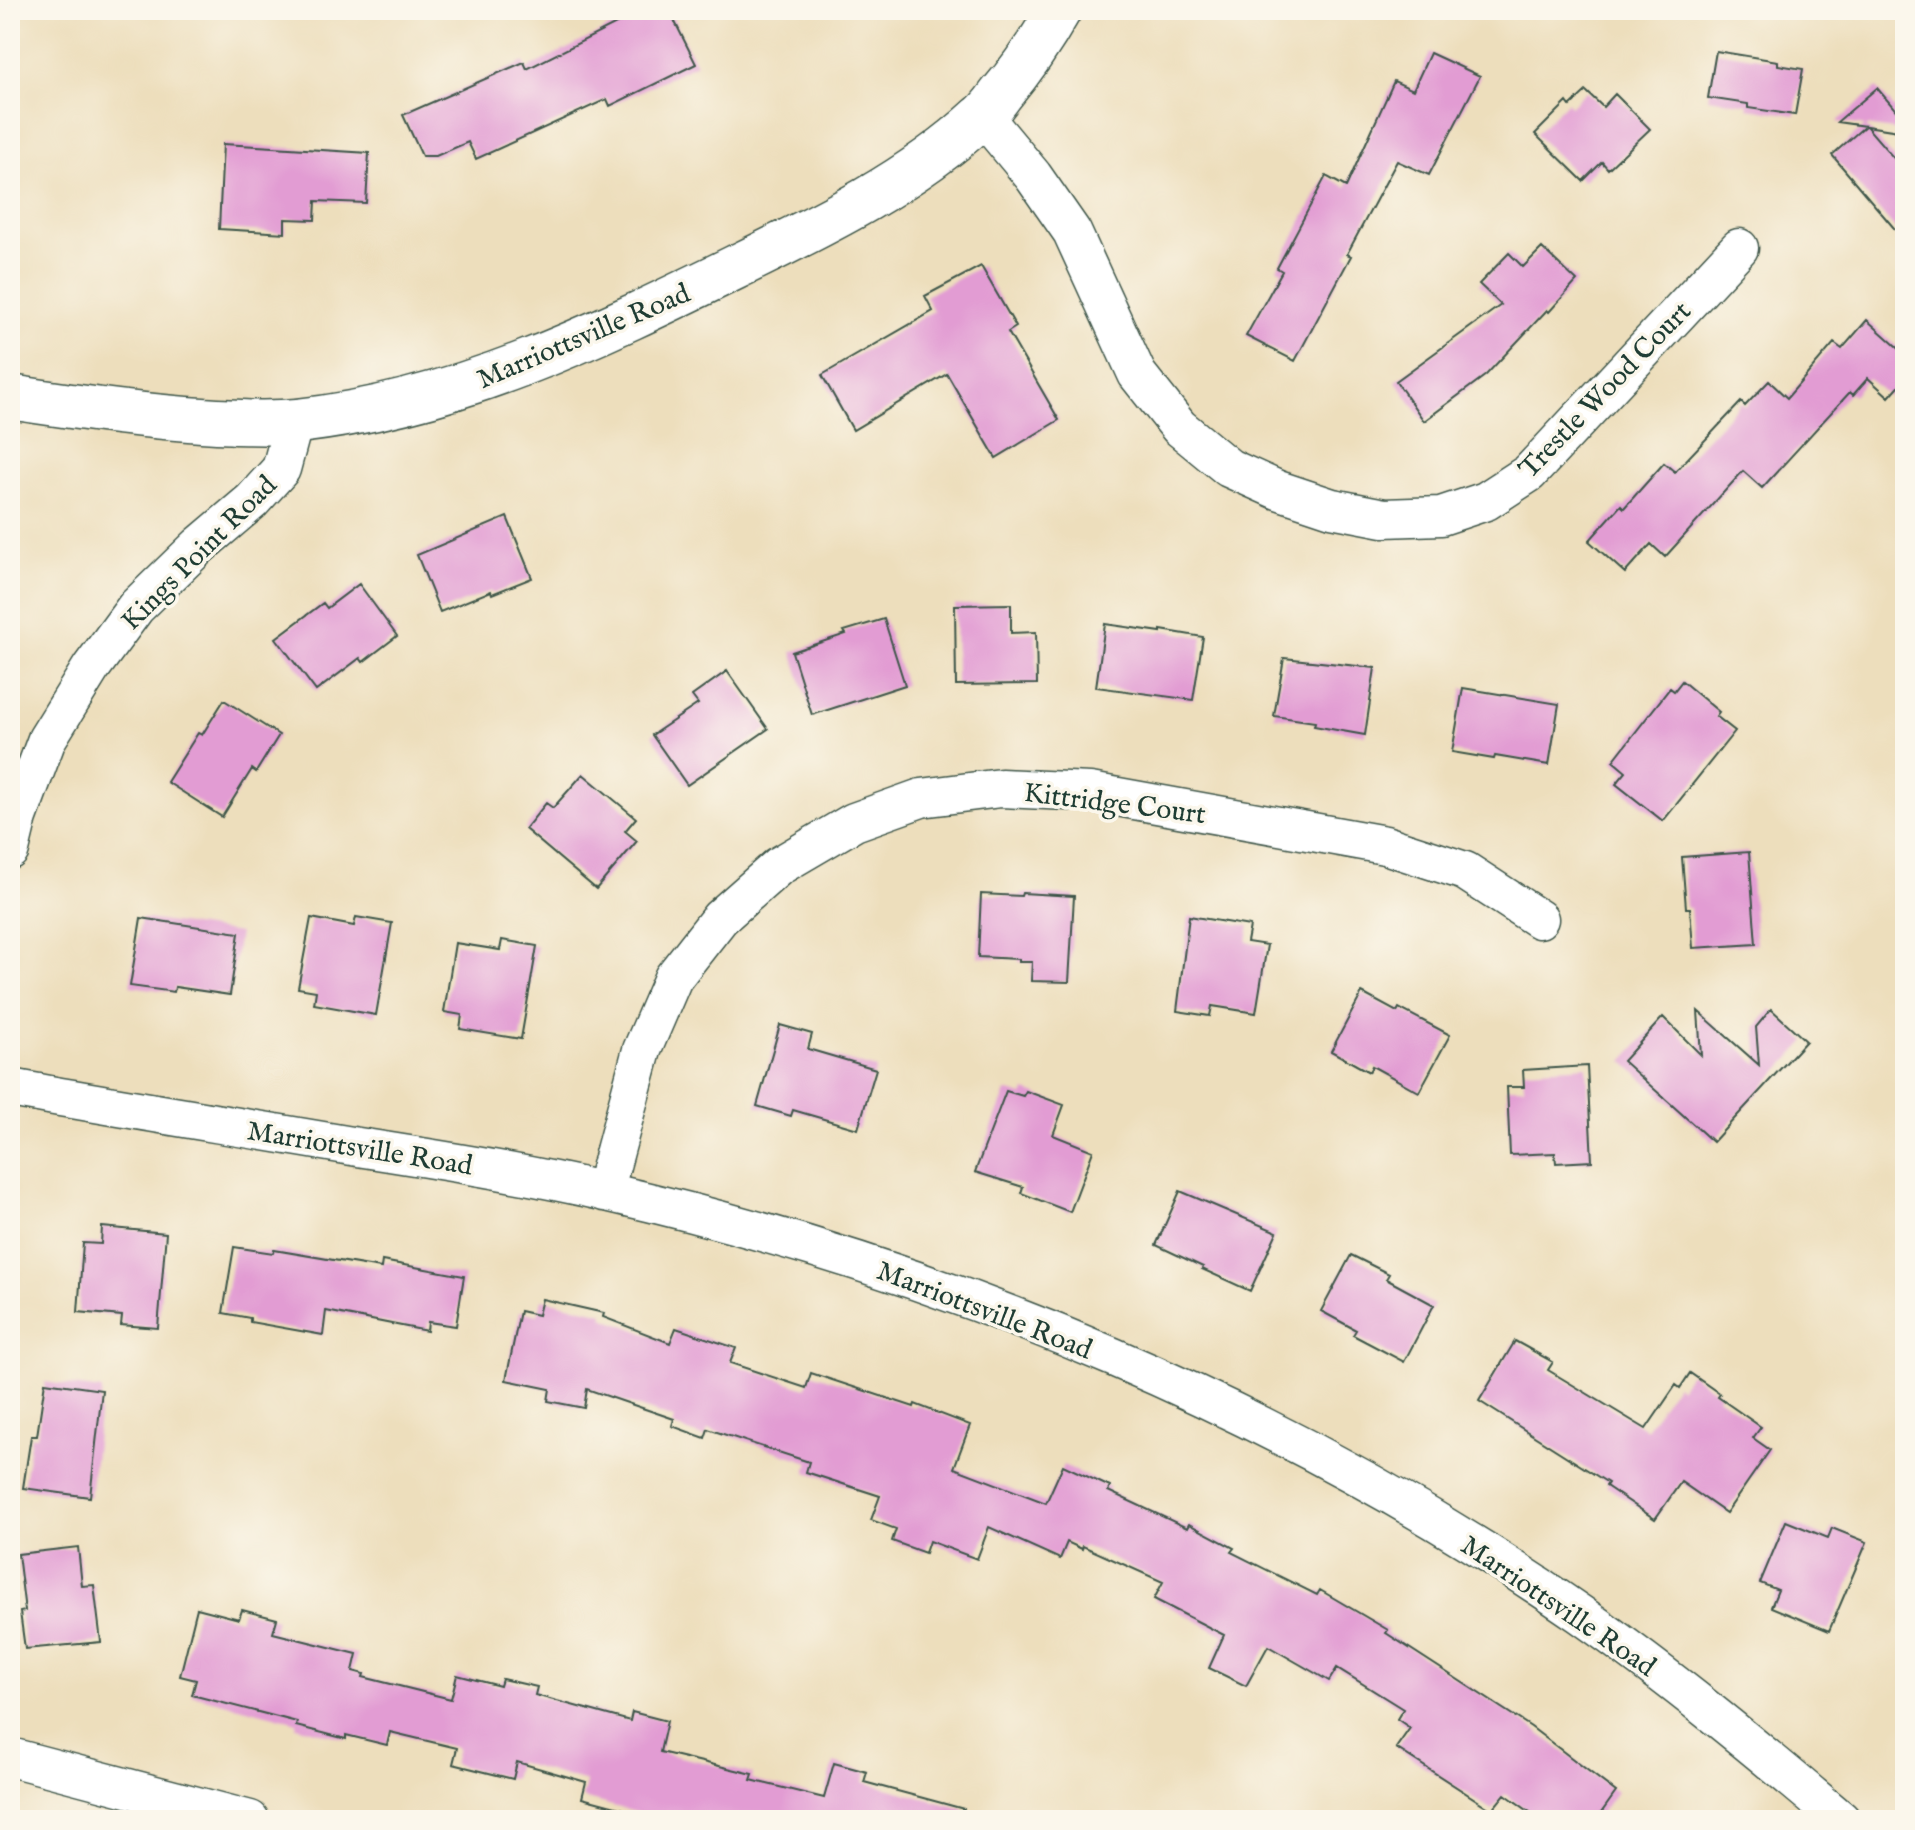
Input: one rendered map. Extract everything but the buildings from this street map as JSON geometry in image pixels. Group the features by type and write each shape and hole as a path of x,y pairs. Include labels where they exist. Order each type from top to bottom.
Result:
{"main road":[{"name":"Marriottsville Road","path":"10,397 177,418 236,422 294,421 350,414 417,399 532,362 671,299 824,223 941,151 983,116 1017,75 1059,10"}],"street":[{"name":"Trestle Wood Court","path":"983,116 1033,176 1072,232 1137,374 1179,427 1229,468 1278,490 1332,508 1384,518 1441,516 1486,501 1529,473 1739,248"},
{"name":"Kings Point Road","path":"10,850 18,817 47,739 91,668 136,607 199,546 252,501 281,469 294,421"},
{"name":"Kittridge Court","path":"604,1192 642,1050 673,978 720,918 779,866 854,822 921,798 1001,788 1090,792 1385,845 1465,871 1539,919"},
{"name":"Marriottsville Road","path":"10,1088 502,1171 604,1192 799,1242 1035,1326 1169,1382 1299,1445 1401,1501 1486,1553 1579,1614 1672,1681 1841,1820"},
{"path":"10,1757 250,1820"}]}
